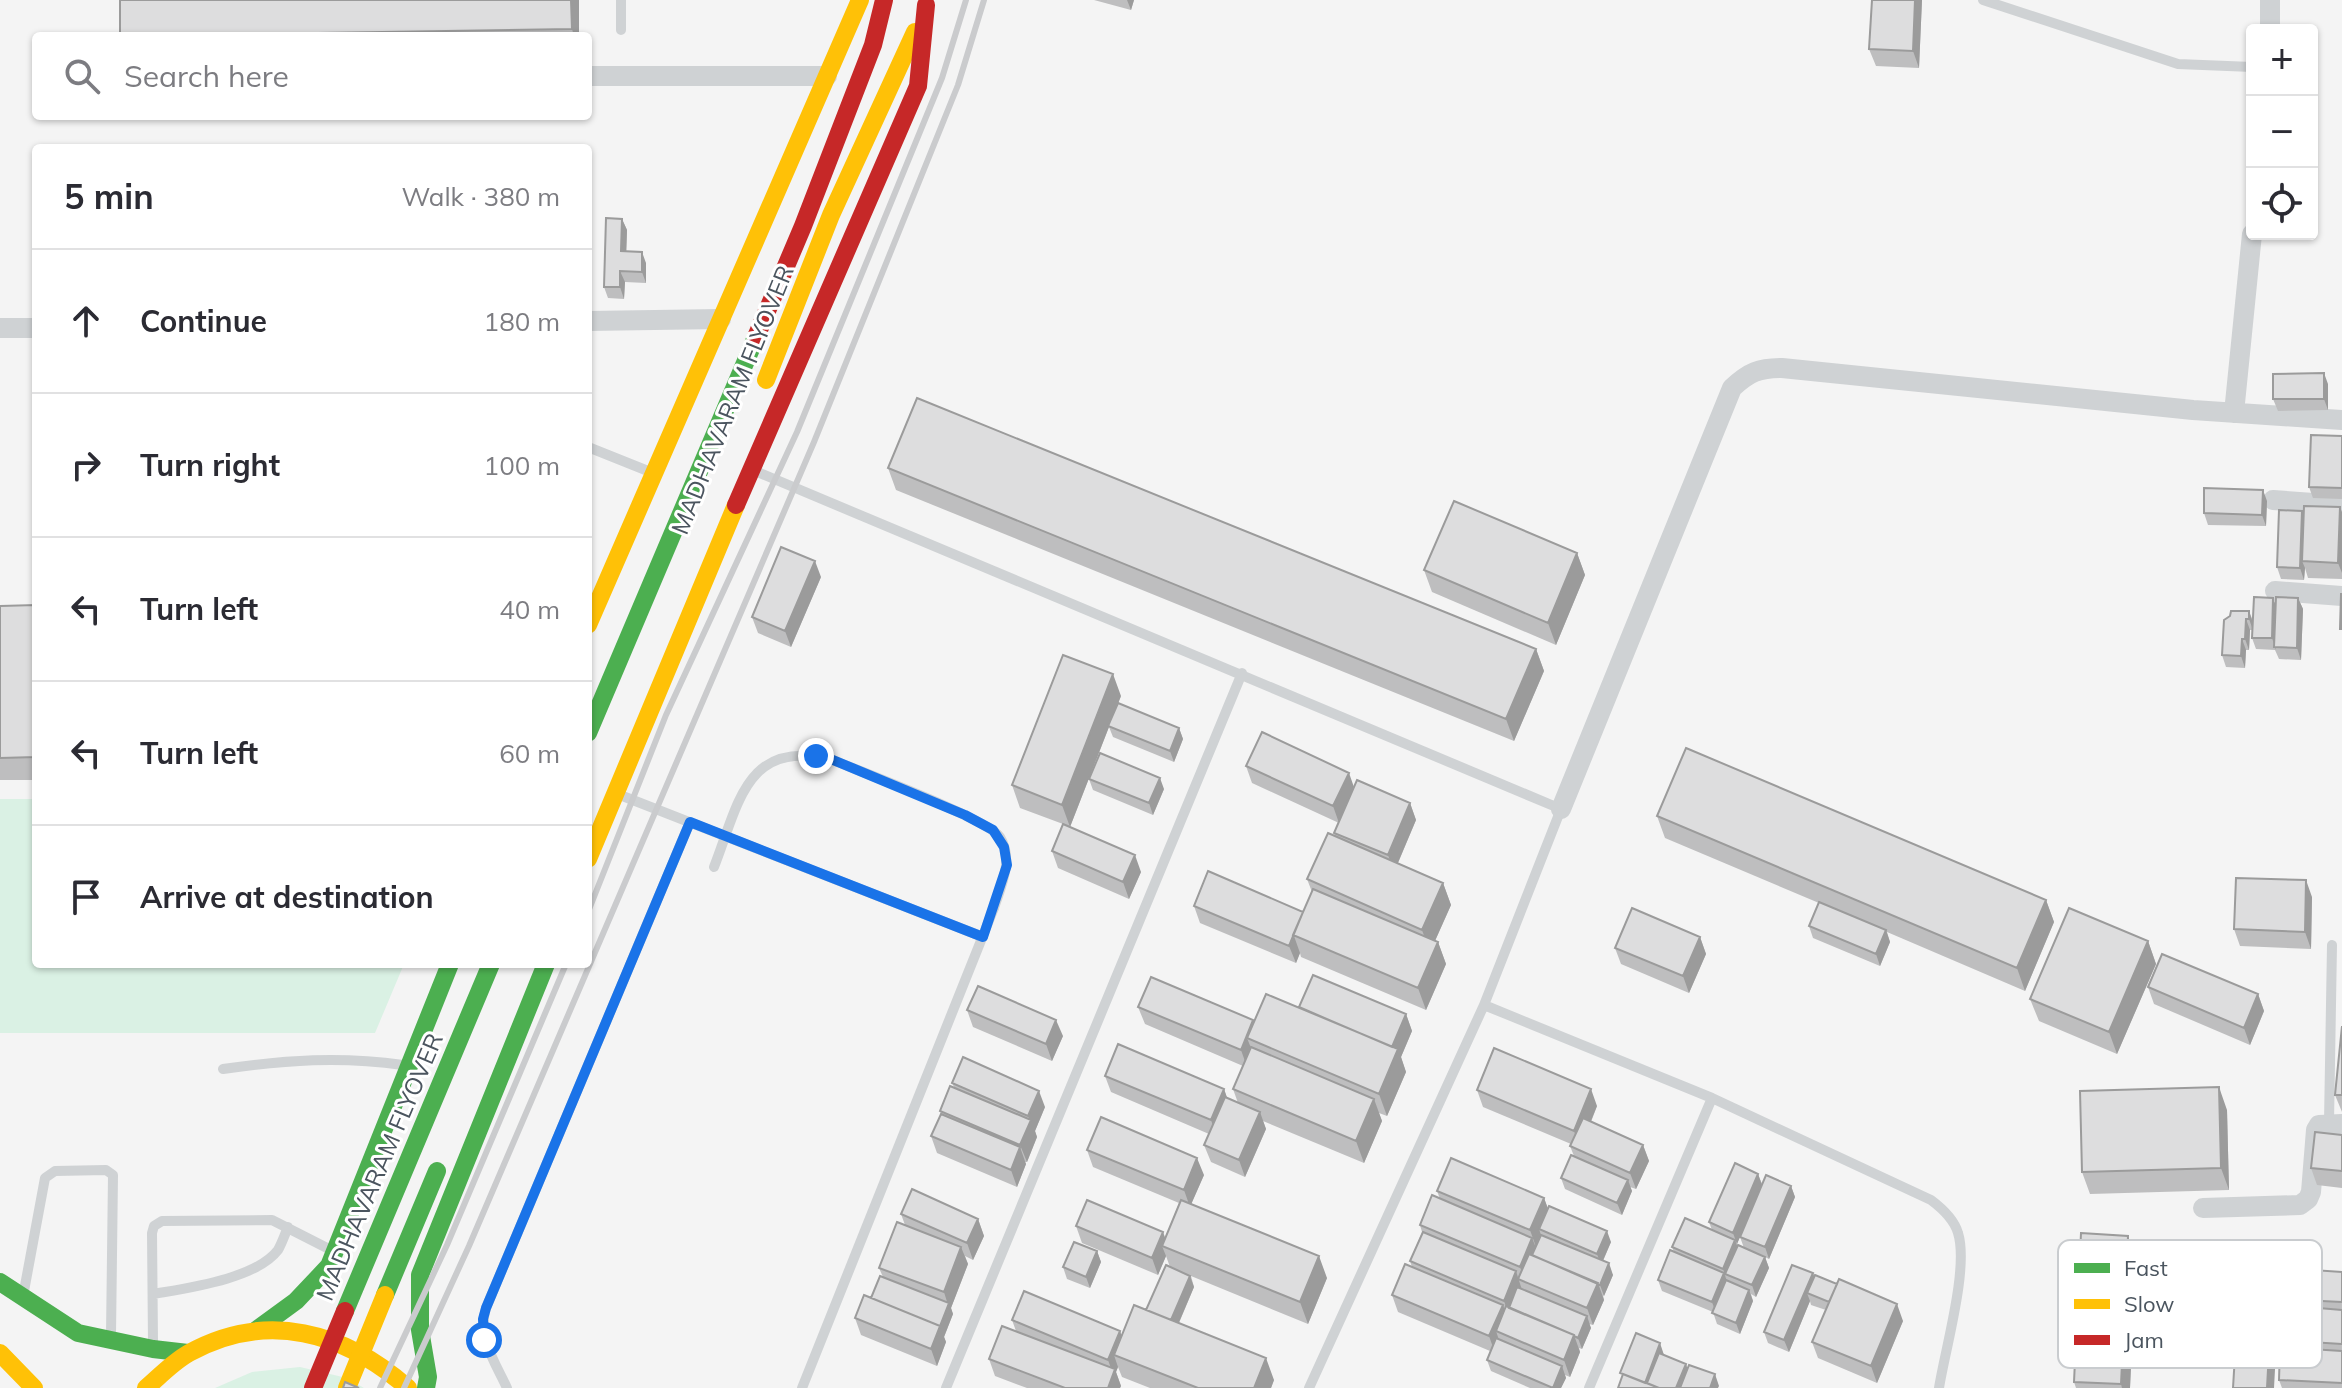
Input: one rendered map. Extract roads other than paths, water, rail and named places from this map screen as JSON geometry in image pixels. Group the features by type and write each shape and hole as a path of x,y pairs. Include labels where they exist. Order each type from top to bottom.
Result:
{"main road":[{"path":"592,616 860,0"},
{"name":"MADHAVARAM FLYOVER","path":"592,724 803,226 873,45 884,0"},
{"path":"592,849 751,469 918,86 928,2"},
{"name":"MADHAVARAM FLYOVER","path":"757,403 831,215 928,2"},
{"name":"MADHAVARAM FLYOVER","path":"592,804 723,489"},
{"path":"255,1331 296,1301 329,1266 448,968"},
{"name":"MADHAVARAM FLYOVER","path":"313,1388 489,968"},
{"path":"426,1388 428,1377 420,1330 420,1275 544,968"},
{"path":"347,1388 446,1151"},
{"path":"0,1282 78,1333 188,1353"},
{"path":"146,1388 188,1353 221,1338 255,1331 303,1331 349,1344 390,1369 408,1388"},
{"path":"0,1353 34,1388"}],"street":[{"path":"2270,0 2270,24"},
{"path":"592,76 827,76"},
{"path":"2234,413 2251,240"},
{"path":"592,321 721,319"},
{"path":"0,328 32,328"},
{"path":"1561,809 1732,388 1746,374 1762,368 1782,368 2234,413 2342,420"},
{"path":"2273,500 2342,505"},
{"path":"2275,591 2342,596"},
{"path":"2203,1208 2300,1205 2311,1192 2316,1130 2319,1125 2336,1123"}],"lane":[{"path":"621,0 621,30"},
{"path":"1983,0 2178,64 2246,67"},
{"path":"592,449 654,473"},
{"path":"751,469 1561,809 1484,1005 1309,1388"},
{"path":"946,1388 1242,673"},
{"path":"714,867 753,775 767,763 781,758 816,756 833,760 965,815 993,830 1004,847 1007,865 994,908 802,1388"},
{"path":"615,793 983,937"},
{"path":"507,1388 484,1340 486,1308 690,822"},
{"path":"2332,945 2336,1123"},
{"path":"1484,1005 1712,1098 1931,1200 1948,1214 1958,1233 1961,1256 1939,1388"},
{"path":"223,1069 287,1060 357,1058 409,1066"},
{"path":"1589,1388 1712,1098"},
{"path":"23,1297 45,1178 55,1171 106,1170 113,1175 110,1340"},
{"path":"153,1349 152,1233 154,1226 162,1221 272,1220 335,1252"},
{"path":"153,1294 216,1283 247,1270 271,1257 279,1248 288,1227"}],"railway":[{"path":"592,902 666,715 797,432 942,78 966,0"},
{"path":"592,959 814,442 958,85 984,0"},
{"path":"380,1388 447,1245 564,968"},
{"path":"404,1388 469,1246 588,968"}]}
